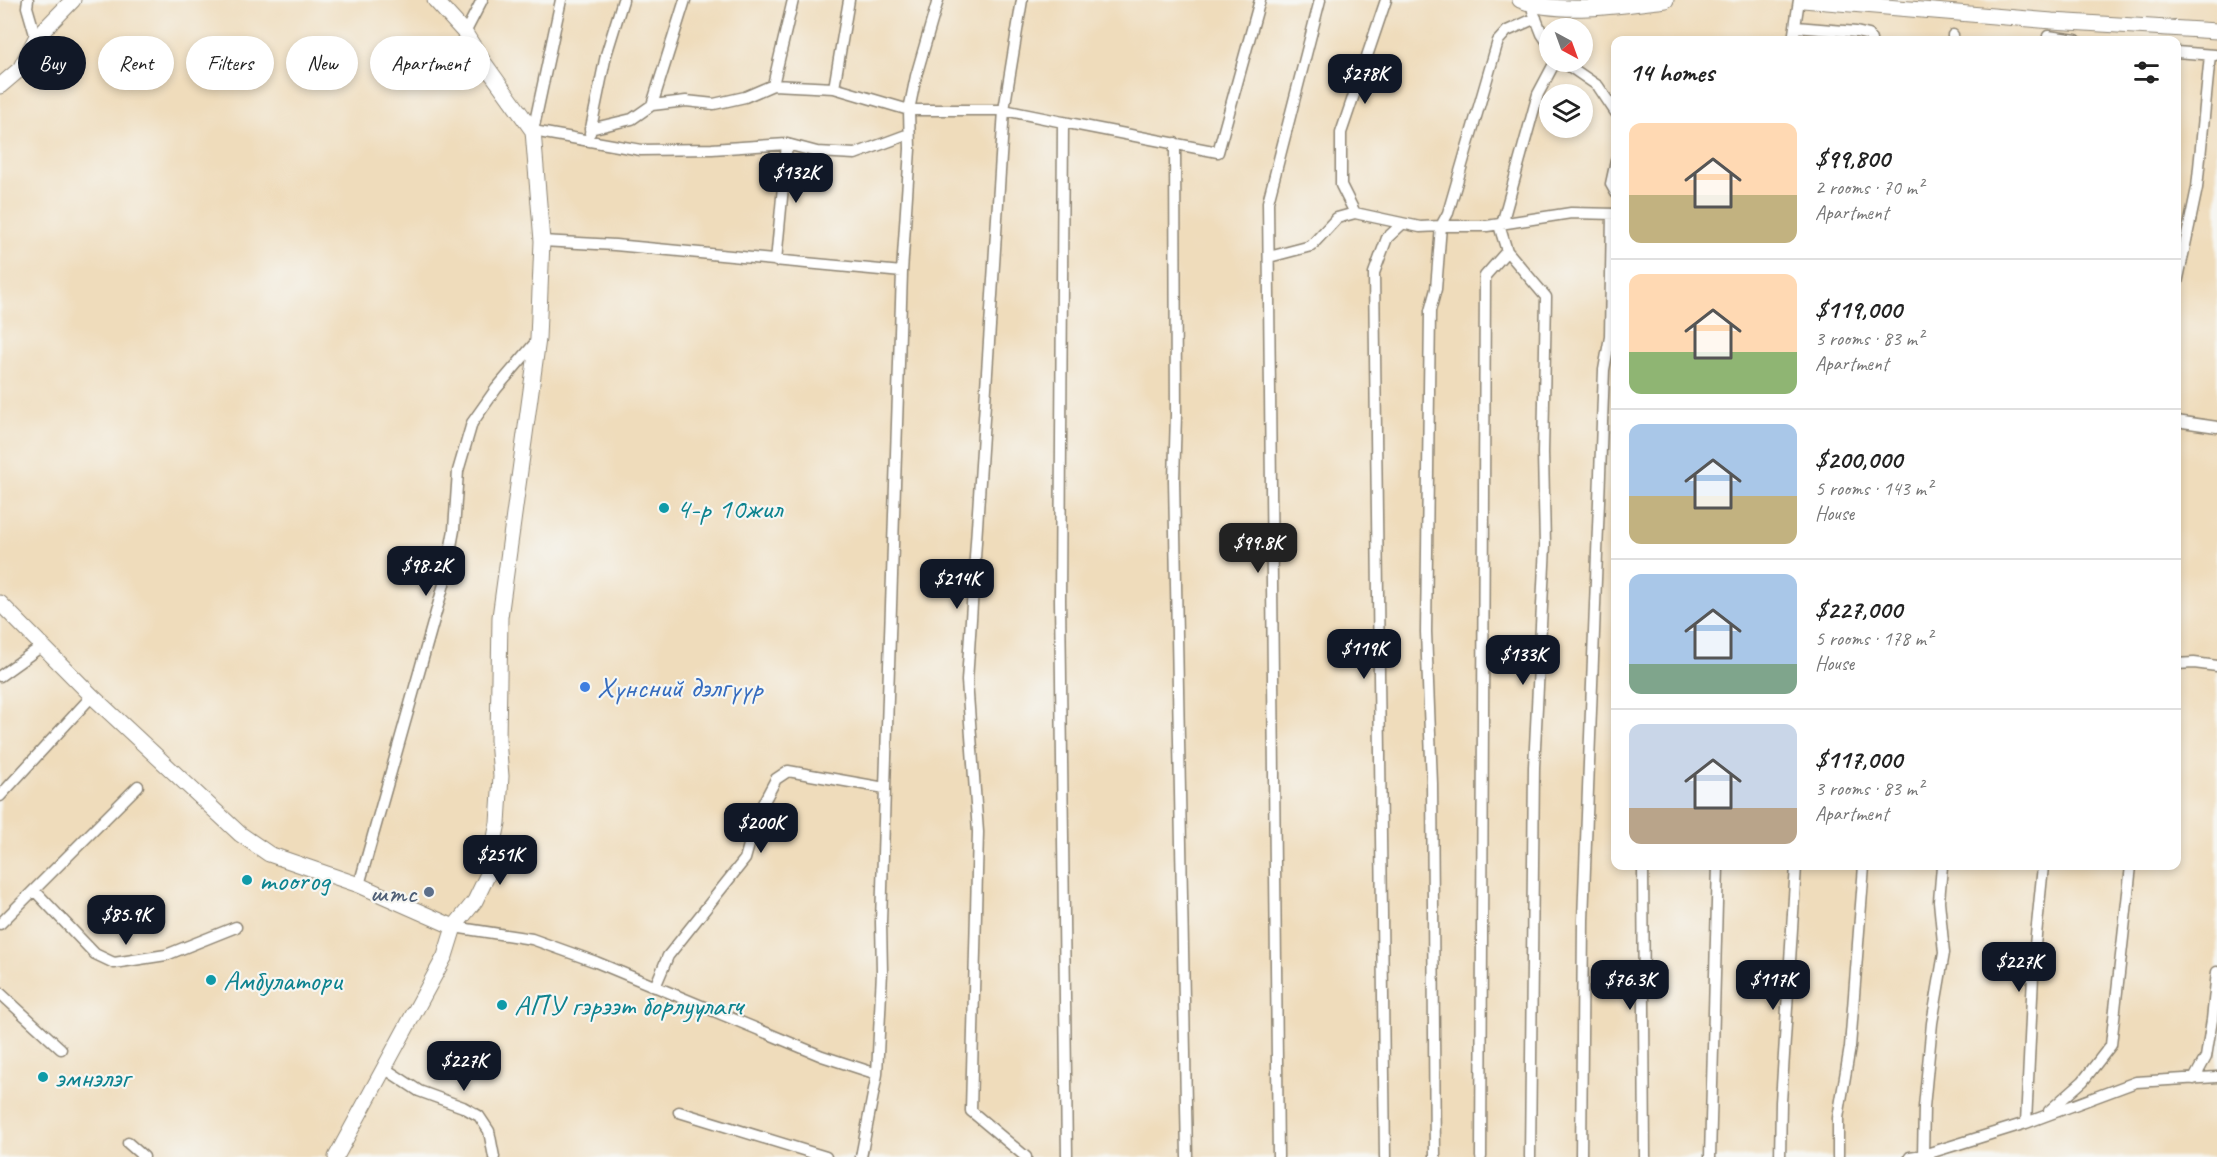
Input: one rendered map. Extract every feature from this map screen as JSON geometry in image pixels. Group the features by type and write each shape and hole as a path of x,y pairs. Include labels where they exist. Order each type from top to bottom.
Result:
{"street":[{"path":"28,0 27,7 35,36"},
{"path":"38,36 73,0"},
{"path":"435,0 465,33 533,131"},
{"path":"465,33 482,0"},
{"path":"336,1157 445,956 454,927 475,901 487,876 498,823 501,776 498,740 500,617 538,339 542,241 533,131 561,0"},
{"path":"589,135 606,55 623,0"},
{"path":"652,105 686,0"},
{"path":"772,85 793,0"},
{"path":"834,88 849,0"},
{"path":"861,1157 877,1074 882,972 881,922 885,788 902,273 910,148 909,110 915,75 938,0"},
{"path":"1022,0 1004,110 967,681 978,832 971,1111 1026,1157"},
{"path":"589,135 632,119 652,105 687,101 714,104 745,97 772,85 834,88 909,110 1004,110 1218,152 1260,0"},
{"path":"1278,1157 1268,202 1320,0"},
{"path":"1356,213 1341,185 1341,133 1386,0"},
{"path":"1435,1157 1432,784 1426,632 1430,311 1436,289 1441,226 1448,213 1498,41 1529,7 1587,9 1666,0"},
{"path":"1794,36 1801,0 1928,5 2049,33 2217,31"},
{"path":"1529,7 1539,28"},
{"path":"1796,27 1856,32 1869,36"},
{"path":"2181,52 2214,55 2197,188 2181,264"},
{"path":"0,86 18,71"},
{"path":"1530,1157 1534,767 1545,545 1543,453 1546,297 1508,250 1500,224 1538,94 1550,72"},
{"path":"1578,72 1598,86 1611,106"},
{"path":"1064,122 1060,600 1067,1157"},
{"path":"533,131 589,135 642,150 712,149 787,144 817,152 855,154 909,134"},
{"path":"1175,143 1176,415 1174,480 1187,1157"},
{"path":"776,261 787,144"},
{"path":"1269,257 1311,246 1337,218 1356,213 1420,227 1500,224 1571,213 1611,214"},
{"path":"1385,1157 1374,273 1387,238 1402,224"},
{"path":"542,241 615,245 902,273"},
{"path":"1481,1157 1485,276 1508,250"},
{"path":"1581,1157 1583,920 1604,370 1610,337 1611,306"},
{"path":"359,885 444,584 454,530 458,471 472,423 496,389 538,339"},
{"path":"2181,422 2217,427"},
{"path":"0,603 92,696 240,834 269,854 359,885 454,927 532,939 596,962 822,1056 877,1074"},
{"path":"0,676 42,646"},
{"path":"2181,664 2217,666"},
{"path":"0,796 92,696"},
{"path":"655,987 668,956 746,859 758,813 776,779 788,771 885,788"},
{"path":"0,924 138,786"},
{"path":"1643,870 1646,1157"},
{"path":"1710,1157 1718,870"},
{"path":"1780,1157 1781,1101 1796,870"},
{"path":"1838,1157 1838,1119 1850,1047 1864,870"},
{"path":"1923,1155 1924,1107 1932,1023 1944,953 1939,901 1942,870"},
{"path":"2026,1124 2034,955 2043,870"},
{"path":"2044,1116 2083,1081 2111,1045 2131,870"},
{"path":"34,890 95,954 114,963 166,955 236,927"},
{"path":"2194,1078 2206,1057 2217,972"},
{"path":"0,993 61,1048"},
{"path":"384,1068 419,1091 463,1107 478,1116 489,1131 494,1157"},
{"path":"1910,1157 2026,1124 2136,1082 2217,1077"},
{"path":"679,1112 826,1157"},
{"path":"128,1143 144,1157"}],"place":[{"name":"4-р 10жил","path":"664,508"},
{"name":"Хүнсний дэлгүүр","path":"585,687"},
{"name":"moorog","path":"247,880"},
{"name":"штс","path":"429,892"},
{"name":"Амбулатори","path":"211,980"},
{"name":"АПУ гэрээт борлуулагч","path":"502,1005"},
{"name":"эмнэлэг","path":"43,1077"}]}
